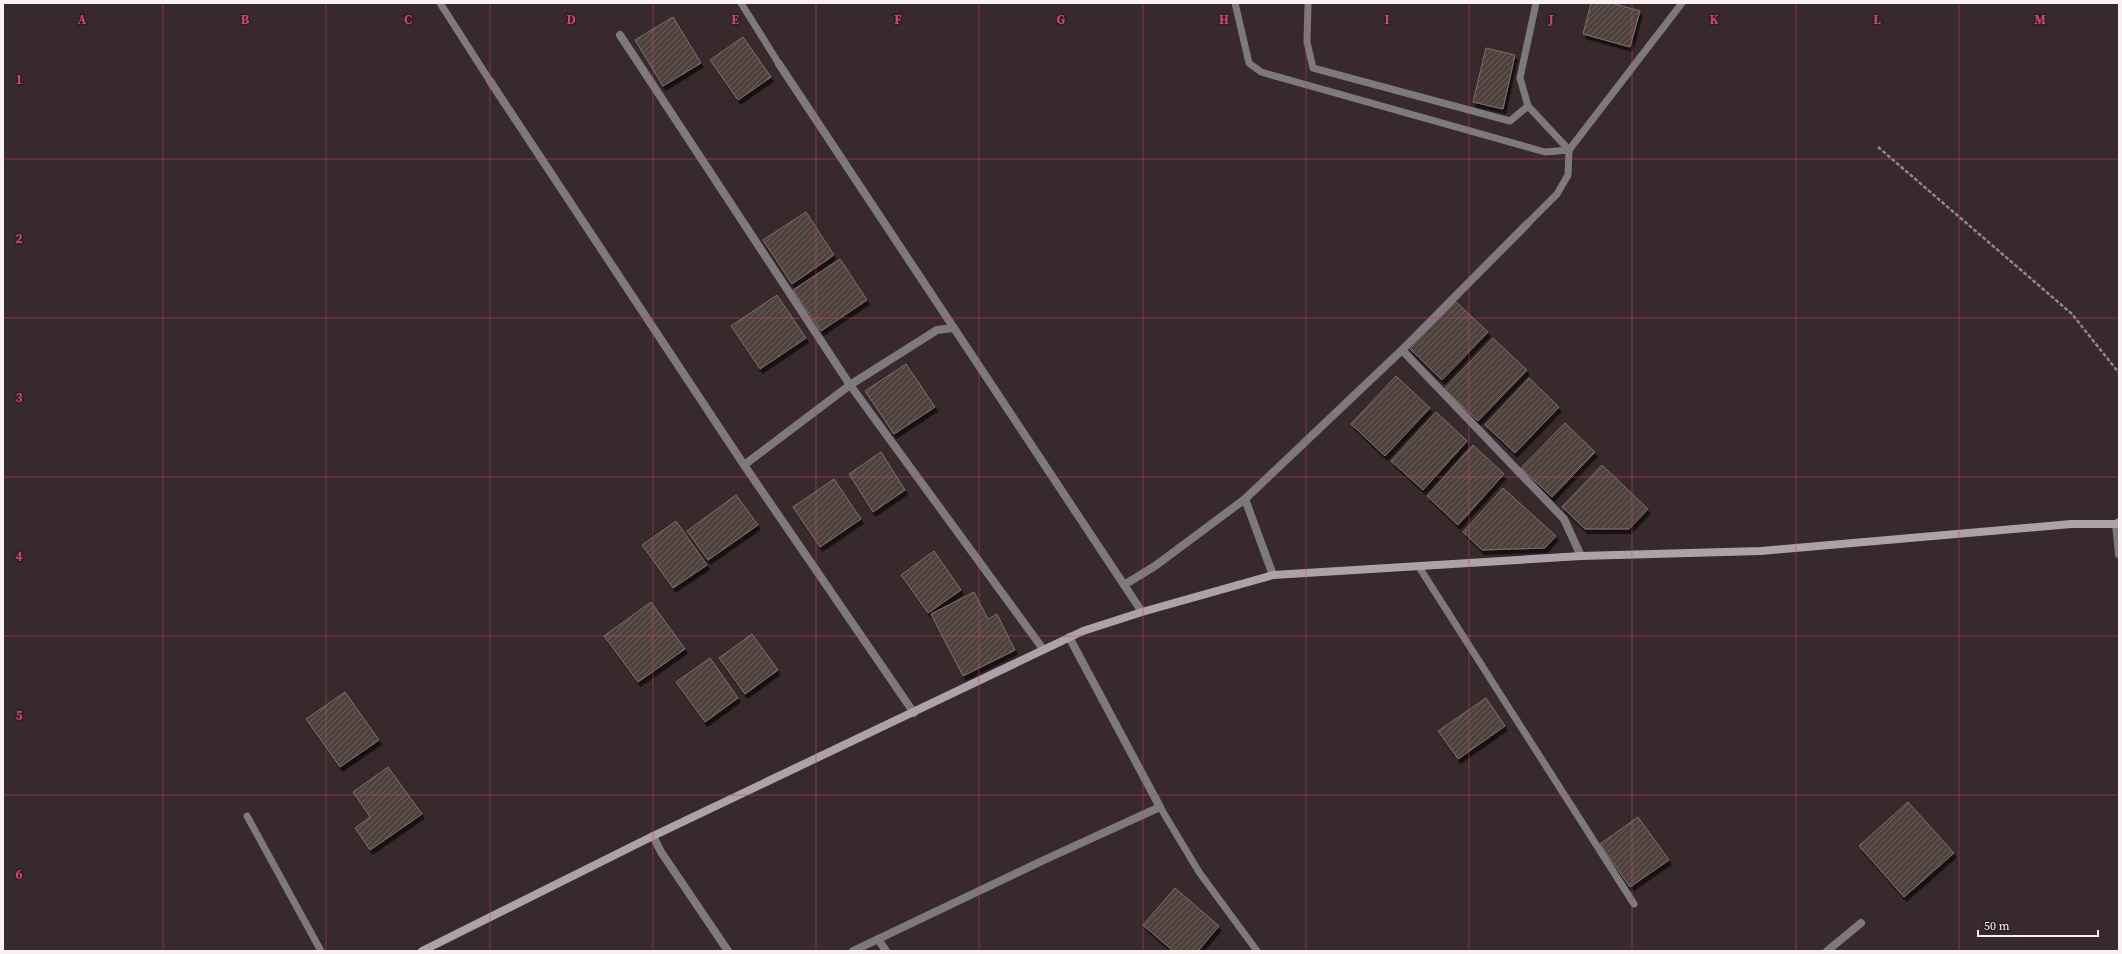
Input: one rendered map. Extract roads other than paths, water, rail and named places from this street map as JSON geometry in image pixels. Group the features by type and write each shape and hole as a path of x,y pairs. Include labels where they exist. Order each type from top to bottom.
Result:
{"main road":[{"path":"422,951 653,836 914,713 1069,637 1142,612 1273,575 1419,568 1581,556 1761,551 2070,524 2117,523"}],"street":[{"path":"620,35 850,385 1043,649"},
{"path":"779,64 1142,612"},
{"path":"490,81 744,464 914,713"},
{"path":"1124,585 1154,566 1245,499 1402,350 1527,224"},
{"path":"744,464 850,385 937,330 954,328"},
{"path":"1402,350 1564,519 1581,556"},
{"path":"1245,499 1273,575"},
{"path":"2117,523 2119,554"},
{"path":"854,951 1160,807 1069,637"},
{"path":"653,836 660,852 728,951"},
{"path":"1827,951 1861,923"},
{"path":"878,939 886,951"}],"lane":[{"path":"440,3 490,81"},
{"path":"741,3 779,64"},
{"path":"1235,3 1250,63 1261,72 1546,152 1569,150"},
{"path":"1308,3 1307,42 1313,68 1510,121 1528,106"},
{"path":"1536,3 1520,78 1528,106 1569,150"},
{"path":"1527,224 1557,194 1568,175 1569,150 1682,3"},
{"path":"1419,568 1634,904"},
{"path":"1160,807 1199,872 1257,951"},
{"path":"247,816 321,951"}]}
